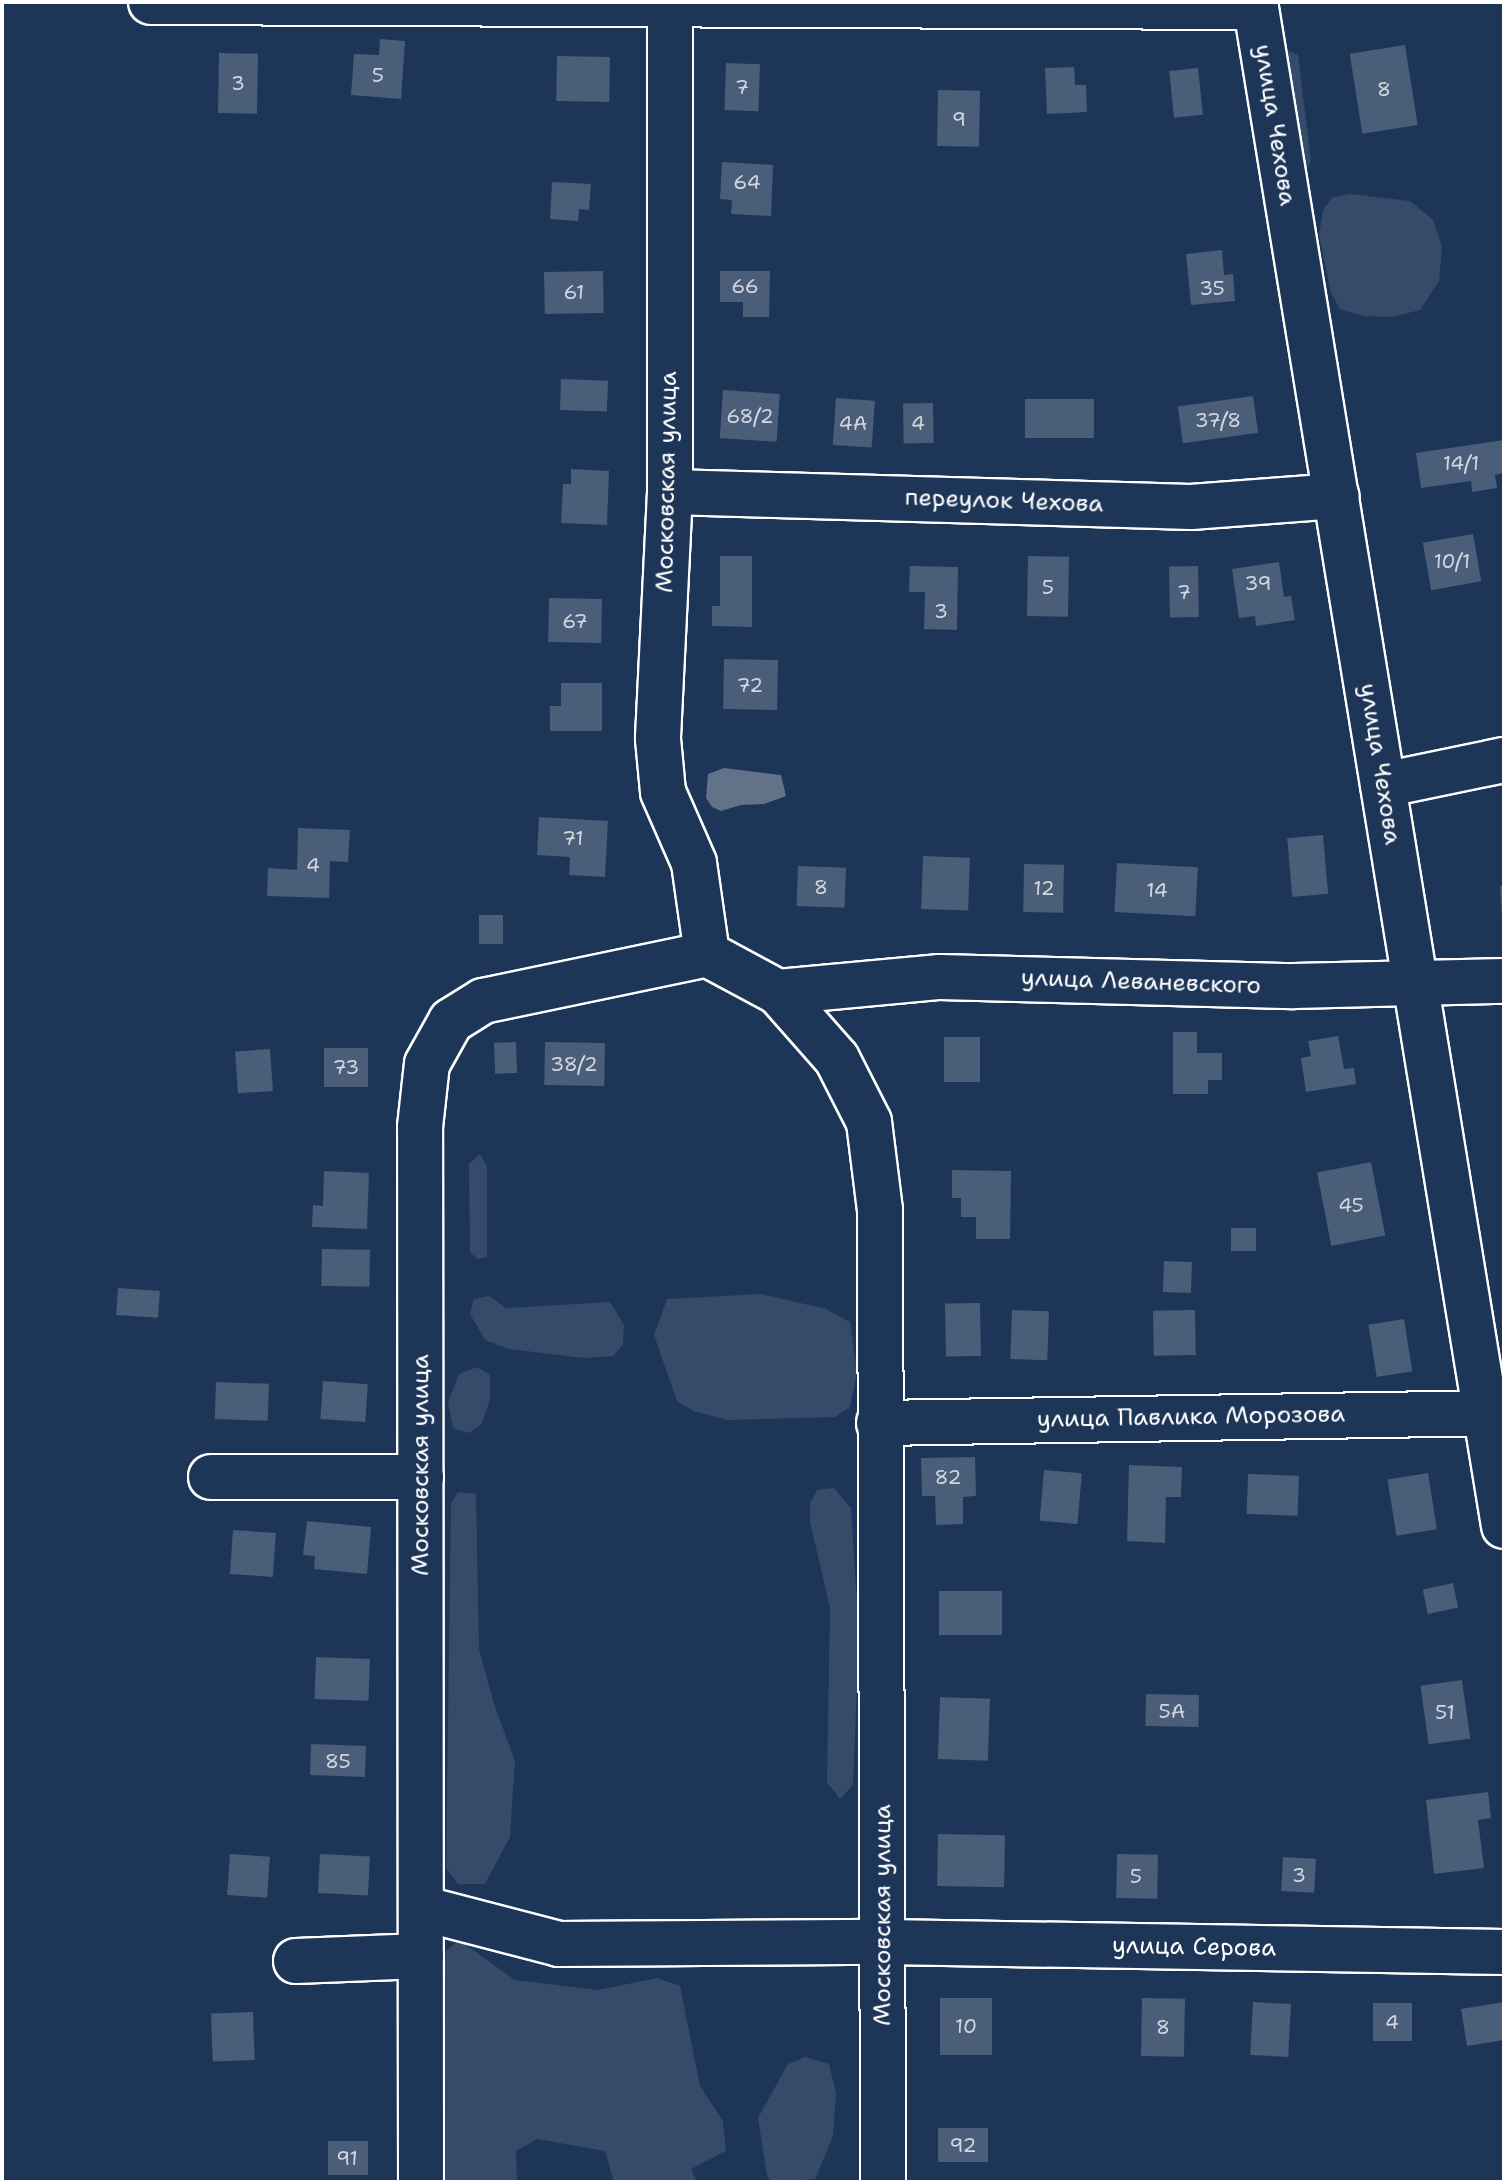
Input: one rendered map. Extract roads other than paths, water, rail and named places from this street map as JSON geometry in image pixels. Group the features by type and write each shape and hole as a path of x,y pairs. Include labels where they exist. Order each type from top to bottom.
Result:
{"street":[{"path":"151,2 1256,5"},
{"name":"Московская улица","path":"670,4 670,492 658,739 663,792 694,863 707,954"},
{"name":"улица Чехова","path":"1256,5 1416,982 1495,1413 1504,1526"},
{"name":"переулок Чехова","path":"670,492 1191,507 1337,496"},
{"path":"1383,785 1504,760"},
{"name":"Московская улица","path":"421,2182 420,1127 427,1064 451,1021 483,1001 707,954 778,992 837,1059 869,1122 880,1210 883,2182"},
{"name":"улица Леваневского","path":"778,992 940,977 1294,986 1504,981"},
{"name":"улица Павлика Морозова","path":"879,1423 1495,1413"},
{"path":"211,1477 421,1477"},
{"name":"улица Серова","path":"421,1908 559,1944 884,1942 1504,1952"},
{"path":"296,1961 421,1956"}]}
